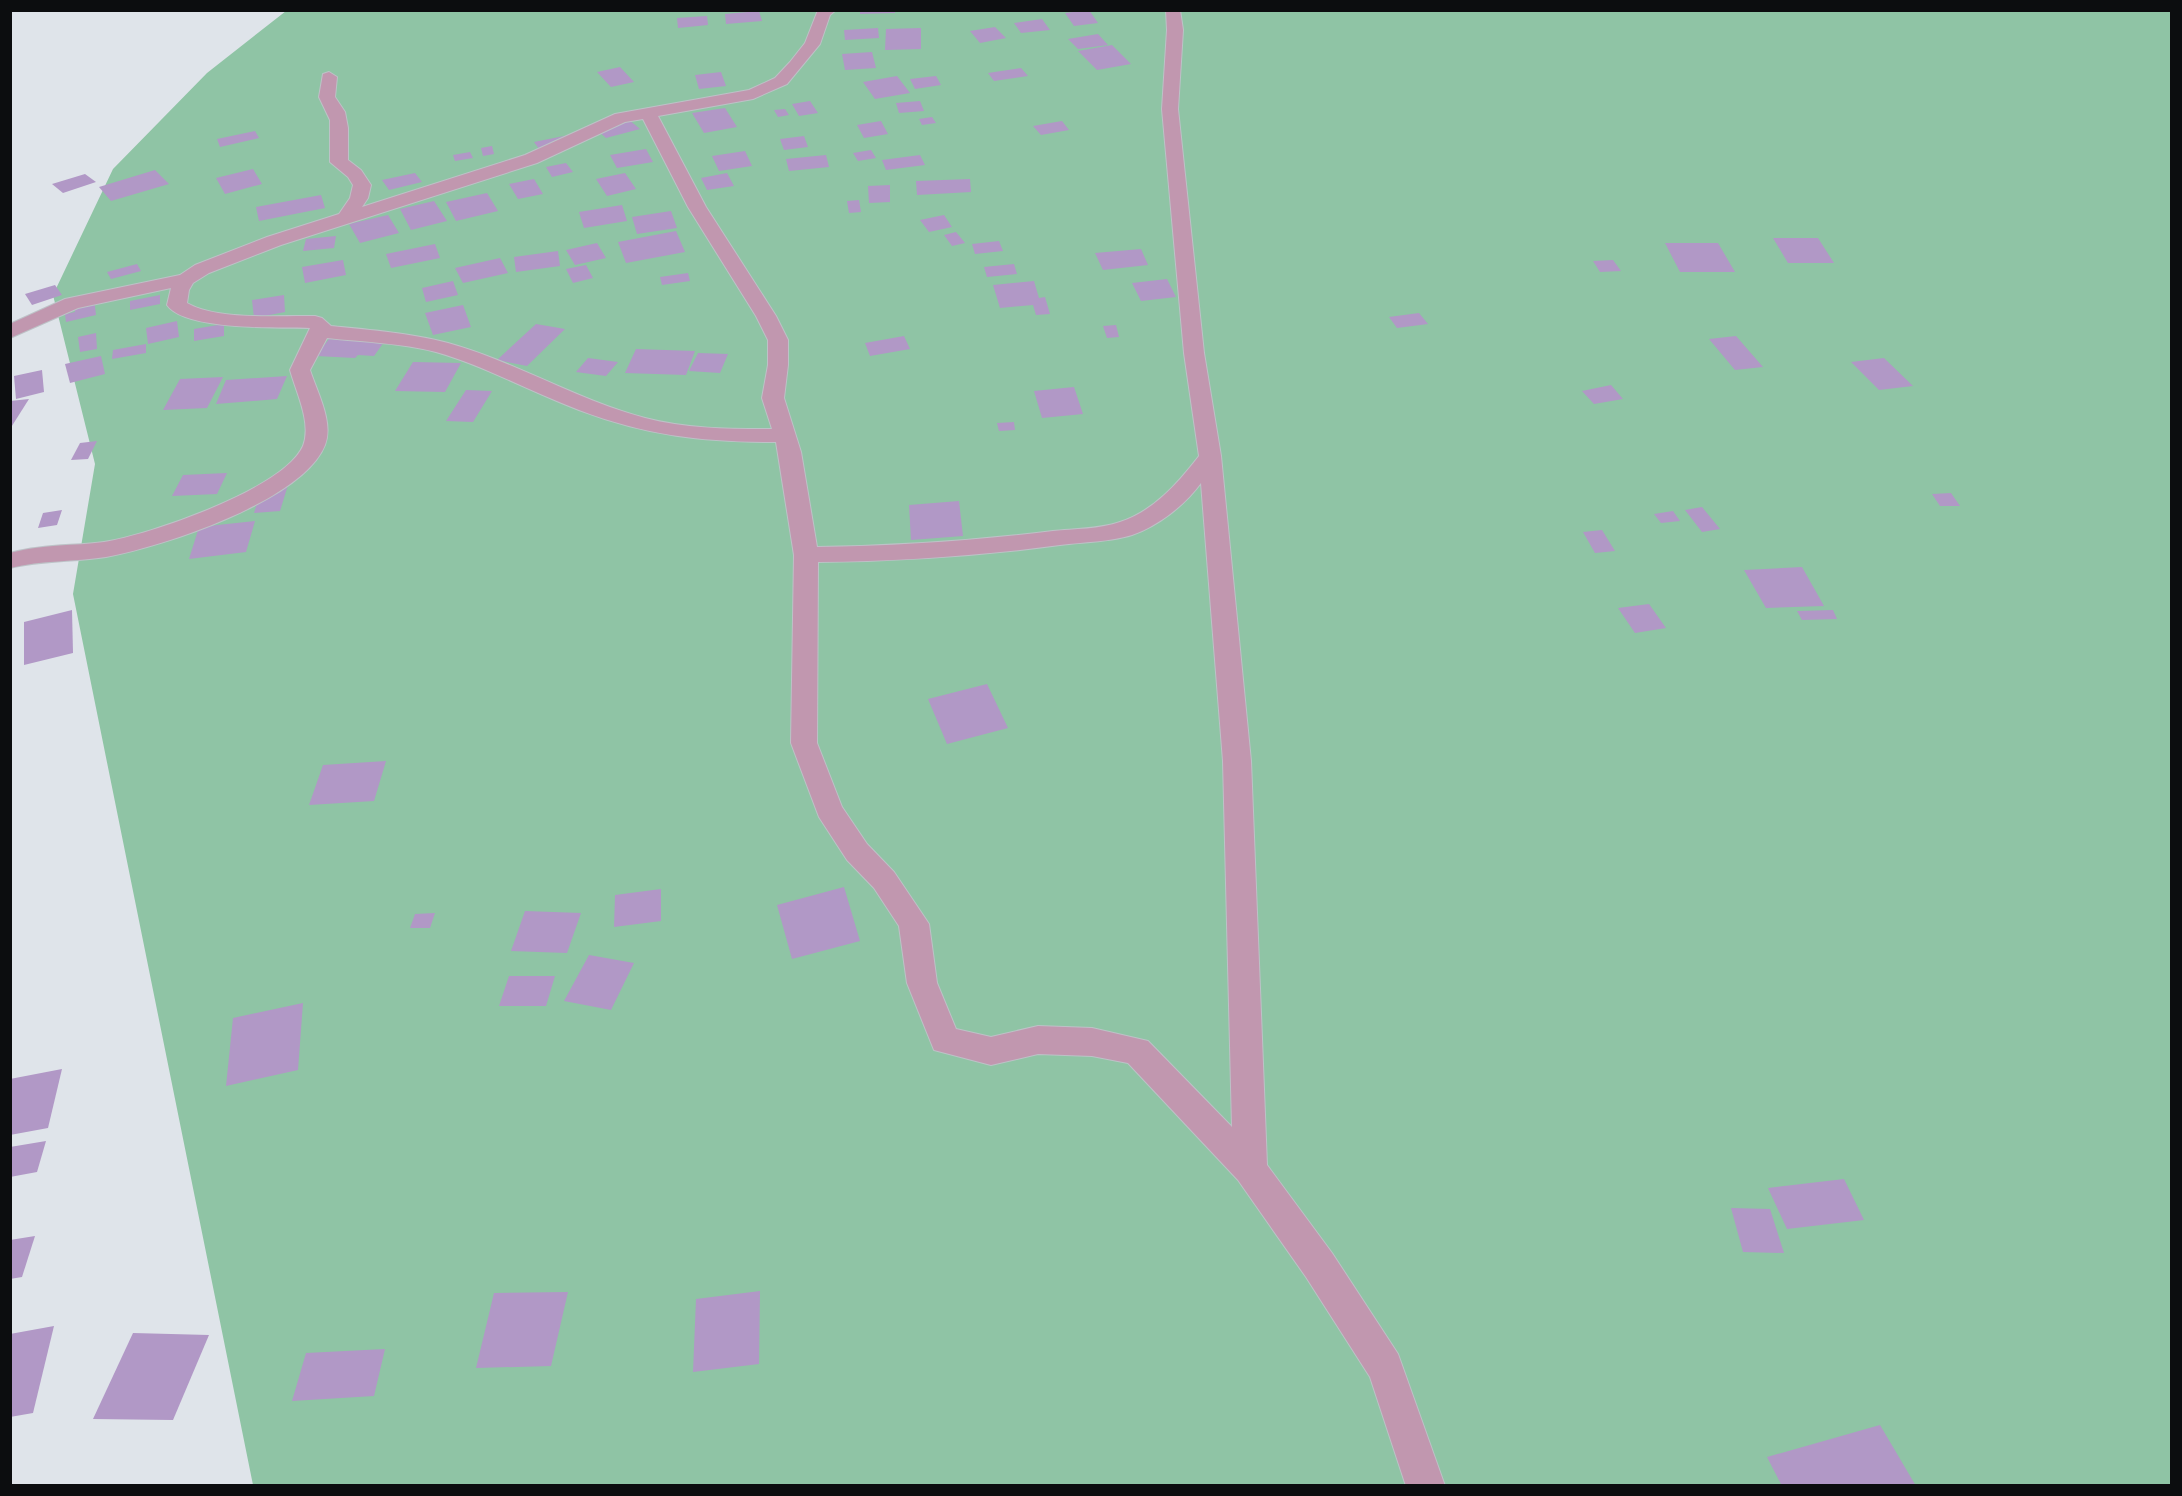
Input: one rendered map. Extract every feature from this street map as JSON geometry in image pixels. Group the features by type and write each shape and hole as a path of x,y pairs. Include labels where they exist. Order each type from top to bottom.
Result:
{"street":[{"path":"10,332 72,303 186,279 201,269 274,241 531,159 621,118 753,94 781,81 812,44 824,13 829,10"},
{"path":"1173,10 1170,109 1194,353 1210,456 1237,762 1250,1169"},
{"path":"329,77 327,97 334,105 342,138 339,162 355,174 362,185 359,198 346,217"},
{"path":"648,112 697,207 766,316 778,340 773,398 790,452 806,555 804,743 829,810 857,852 884,880 914,924 922,983 945,1040 992,1051 1038,1040 1092,1042 1137,1051 1250,1169 1319,1265 1385,1367 1426,1485"},
{"path":"10,561 51,552 104,549 133,543 236,506 282,481 302,465 314,446 316,422 300,370 321,331 321,326 315,322 224,319 193,314 177,305 179,290 186,279"},
{"path":"321,331 391,339 453,351 570,399 665,429 713,434 783,435"},
{"path":"806,555 934,550 1026,542 1126,529 1155,513 1183,492 1210,456"}],"green space":[{"path":"286,11 2171,11 2171,1485 253,1485 73,594 95,464 53,295 113,169 207,73"}],"building":[{"path":"860,10 895,10 895,13 860,14"},
{"path":"1089,10 1098,23 1074,26 1065,13"},
{"path":"759,11 762,21 726,24 725,14"},
{"path":"707,16 708,25 678,28 677,18"},
{"path":"1042,19 1050,30 1021,33 1014,23"},
{"path":"995,27 1006,38 980,43 970,31"},
{"path":"878,28 879,38 845,40 844,30"},
{"path":"921,28 921,49 885,50 886,29"},
{"path":"1098,34 1108,45 1078,49 1068,39"},
{"path":"1112,45 1131,64 1097,70 1078,51"},
{"path":"872,52 876,68 845,70 842,54"},
{"path":"620,67 634,82 611,87 597,72"},
{"path":"1021,68 1028,76 994,81 988,73"},
{"path":"721,72 726,86 699,89 695,75"},
{"path":"897,76 910,93 875,99 863,82"},
{"path":"936,76 941,85 915,89 910,79"},
{"path":"810,101 818,113 799,116 792,104"},
{"path":"920,101 924,111 899,113 896,103"},
{"path":"725,108 737,127 704,133 692,113"},
{"path":"785,109 789,115 778,117 774,110"},
{"path":"932,117 936,123 922,125 919,119"},
{"path":"628,119 640,129 606,138 595,128"},
{"path":"881,121 888,134 864,138 857,125"},
{"path":"1062,121 1069,130 1041,135 1033,126"},
{"path":"255,131 259,138 220,147 217,139"},
{"path":"569,135 577,145 542,153 534,142"},
{"path":"804,136 808,147 784,150 780,139"},
{"path":"492,146 494,154 483,156 481,148"},
{"path":"646,149 653,162 617,168 610,155"},
{"path":"871,150 876,158 858,161 853,153"},
{"path":"745,151 752,166 719,171 712,156"},
{"path":"470,152 473,158 455,161 453,155"},
{"path":"826,155 829,167 789,171 786,159"},
{"path":"920,155 925,165 886,170 882,160"},
{"path":"566,163 573,172 552,177 546,167"},
{"path":"253,169 262,184 225,194 216,178"},
{"path":"155,170 169,184 111,201 99,187"},
{"path":"415,173 422,182 389,190 382,180"},
{"path":"625,173 636,189 607,196 596,179"},
{"path":"727,173 734,186 707,190 701,178"},
{"path":"85,174 96,182 63,193 52,184"},
{"path":"534,179 543,194 518,199 509,184"},
{"path":"970,179 971,192 917,195 916,181"},
{"path":"890,185 890,202 869,203 868,186"},
{"path":"487,193 498,211 456,221 446,202"},
{"path":"321,195 325,208 259,221 256,207"},
{"path":"859,200 861,212 849,213 847,201"},
{"path":"434,201 447,221 411,230 400,209"},
{"path":"622,205 627,221 584,228 579,212"},
{"path":"671,211 677,228 637,234 632,217"},
{"path":"388,215 399,233 360,243 349,224"},
{"path":"944,215 952,227 929,232 920,220"},
{"path":"676,231 685,252 626,263 618,242"},
{"path":"956,232 965,243 952,246 944,235"},
{"path":"336,236 334,248 303,251 306,239"},
{"path":"1773,238 1818,238 1834,263 1788,263"},
{"path":"999,241 1003,251 975,254 972,244"},
{"path":"597,243 606,258 575,265 566,250"},
{"path":"1665,243 1718,243 1735,272 1680,272"},
{"path":"435,244 440,258 391,268 386,254"},
{"path":"1141,249 1148,265 1103,270 1095,253"},
{"path":"558,251 560,266 516,272 514,257"},
{"path":"500,258 508,273 463,283 455,268"},
{"path":"343,260 346,275 305,283 302,267"},
{"path":"1613,260 1621,271 1600,272 1593,261"},
{"path":"137,264 141,271 111,279 107,272"},
{"path":"1014,264 1017,274 987,277 984,267"},
{"path":"586,265 593,278 573,283 566,269"},
{"path":"688,273 690,281 662,285 660,277"},
{"path":"1167,279 1176,297 1141,301 1132,283"},
{"path":"453,281 458,295 426,302 422,288"},
{"path":"1034,281 1039,298 1045,297 1050,314 1036,315 1033,305 1000,308 993,285"},
{"path":"55,285 62,295 32,305 25,294"},
{"path":"160,295 160,304 130,310 130,301"},
{"path":"284,295 285,312 254,318 252,300"},
{"path":"94,298 96,315 66,322 65,314 75,312 74,303"},
{"path":"463,305 471,327 433,335 425,313"},
{"path":"1419,313 1428,324 1397,328 1389,317"},
{"path":"177,321 179,337 148,344 146,328"},
{"path":"224,324 224,336 194,341 194,329"},
{"path":"536,324 565,329 527,366 497,360"},
{"path":"1116,325 1119,337 1107,338 1103,326"},
{"path":"96,333 97,349 80,352 78,337"},
{"path":"904,336 910,349 870,356 865,343"},
{"path":"1736,336 1763,367 1735,370 1709,339"},
{"path":"329,339 384,342 374,356 358,355 355,358 316,356"},
{"path":"146,344 146,353 112,359 113,350"},
{"path":"636,349 695,351 686,375 625,373"},
{"path":"698,353 728,354 720,373 689,371"},
{"path":"101,356 105,374 70,383 65,364"},
{"path":"588,358 618,362 606,376 576,372"},
{"path":"1884,358 1913,386 1879,390 1851,362"},
{"path":"413,362 461,363 445,392 395,391"},
{"path":"42,370 44,392 16,399 14,376"},
{"path":"287,376 277,399 216,404 226,380"},
{"path":"223,377 207,408 163,410 180,379"},
{"path":"1611,385 1623,399 1594,404 1582,391"},
{"path":"1074,387 1083,414 1042,418 1034,391"},
{"path":"466,390 492,391 473,422 446,421"},
{"path":"29,399 10,429 10,401"},
{"path":"1014,422 1015,430 999,431 997,423"},
{"path":"97,441 88,459 71,460 80,443"},
{"path":"227,473 217,494 172,496 183,475"},
{"path":"288,485 280,511 254,513 262,487"},
{"path":"1951,493 1960,506 1940,506 1932,494"},
{"path":"959,501 963,536 911,540 909,505"},
{"path":"1702,507 1720,529 1702,532 1685,510"},
{"path":"62,510 57,525 38,528 43,513"},
{"path":"1673,511 1680,521 1661,523 1654,514"},
{"path":"255,521 246,552 189,559 199,527"},
{"path":"1602,530 1615,551 1595,553 1583,532"},
{"path":"1802,567 1824,606 1766,608 1744,570"},
{"path":"1649,604 1666,628 1635,633 1618,608"},
{"path":"72,610 73,653 24,665 24,622"},
{"path":"1833,610 1837,619 1802,620 1797,611"},
{"path":"987,684 1008,728 947,744 928,699"},
{"path":"386,761 374,801 309,805 323,765"},
{"path":"844,887 860,941 792,959 777,905"},
{"path":"661,889 661,921 614,927 615,895"},
{"path":"525,911 581,913 567,953 511,951"},
{"path":"435,913 430,928 410,928 415,914"},
{"path":"589,955 634,963 611,1010 564,1001"},
{"path":"509,976 555,976 546,1006 499,1006"},
{"path":"303,1003 298,1070 226,1086 233,1018"},
{"path":"62,1069 48,1128 10,1135 10,1079"},
{"path":"46,1141 37,1172 10,1177 10,1147"},
{"path":"1844,1179 1864,1220 1787,1229 1768,1188"},
{"path":"1731,1208 1770,1209 1784,1253 1743,1252"},
{"path":"35,1236 22,1277 10,1279 10,1240"},
{"path":"760,1291 759,1364 693,1372 696,1299"},
{"path":"568,1292 551,1366 476,1368 494,1293"},
{"path":"54,1326 33,1413 10,1417 10,1334"},
{"path":"133,1333 209,1335 173,1420 93,1419"},
{"path":"385,1349 374,1396 292,1401 306,1353"},
{"path":"1880,1425 1916,1486 1782,1486 1767,1457"}]}
